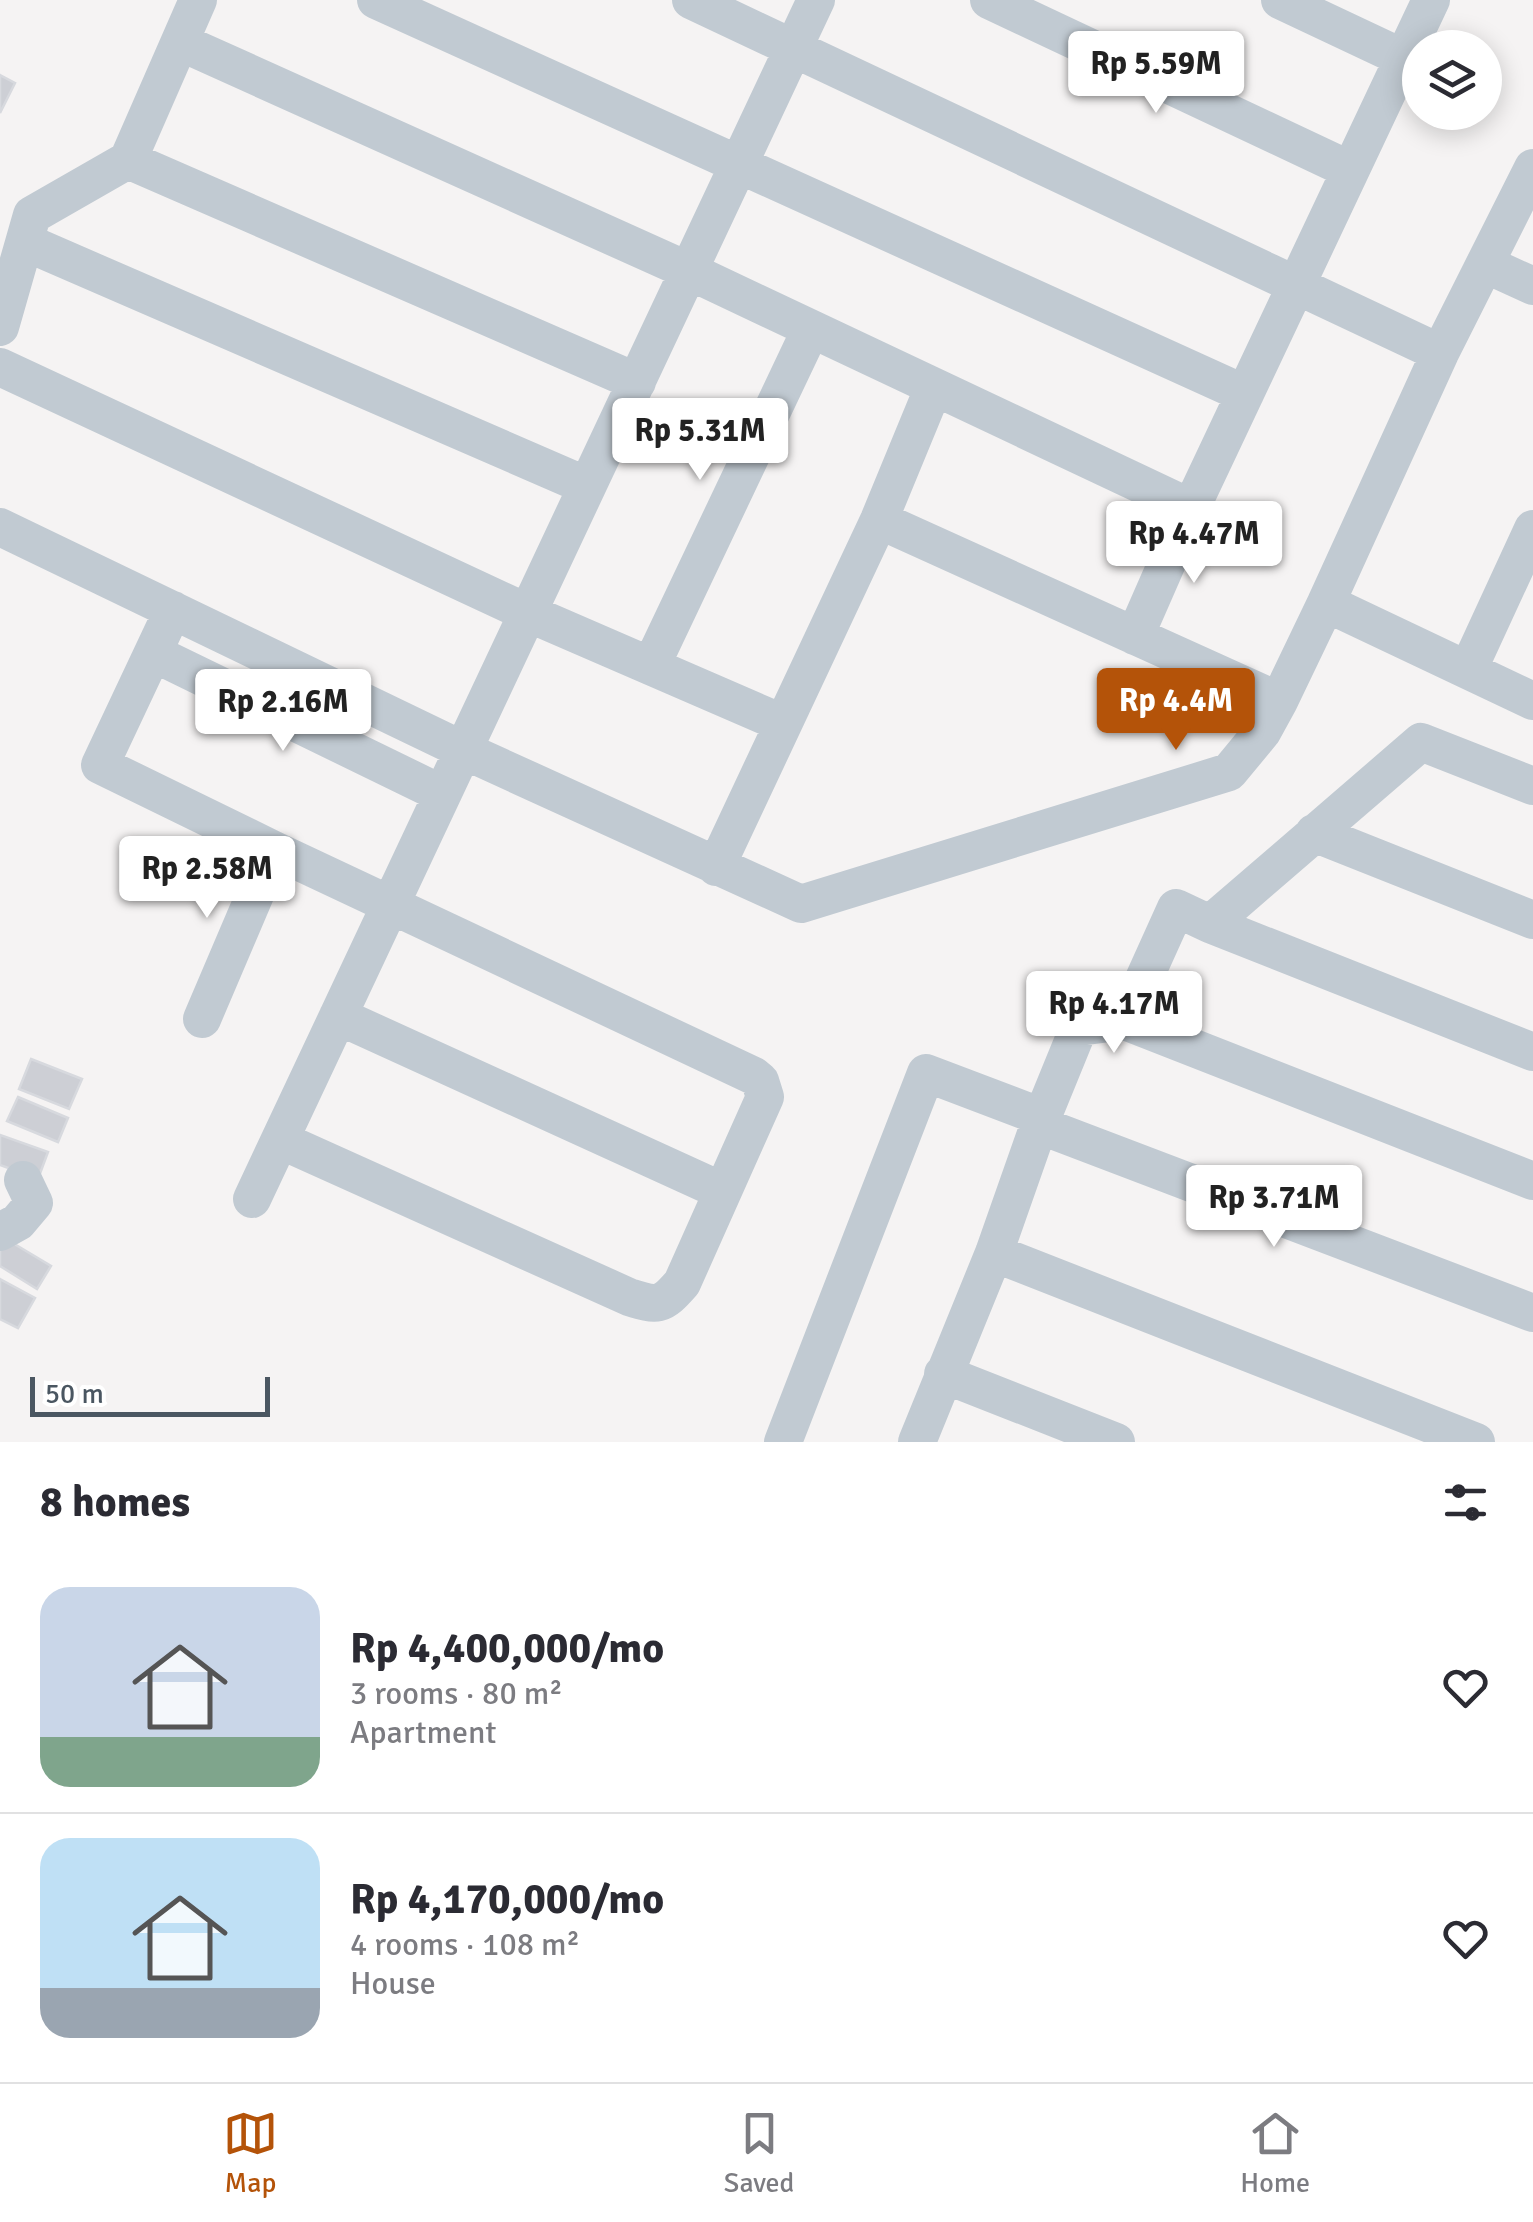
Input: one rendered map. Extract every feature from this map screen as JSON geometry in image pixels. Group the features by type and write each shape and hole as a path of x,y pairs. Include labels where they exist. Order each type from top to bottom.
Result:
{"street":[{"path":"0,327 32,216 128,160 198,0"},
{"path":"376,0 1244,394"},
{"path":"690,0 1440,353"},
{"path":"252,1200 816,0"},
{"path":"990,0 1350,170"},
{"path":"1280,0 1402,58"},
{"path":"1416,30 1430,0"},
{"path":"180,42 689,270 1192,508"},
{"path":"1136,636 1244,394 1402,60"},
{"path":"128,160 636,382"},
{"path":"0,527 463,750 801,904 1229,772 1262,732 1279,701 1440,353 1533,168"},
{"path":"25,242 588,486"},
{"path":"1487,265 1533,286"},
{"path":"651,666 810,329"},
{"path":"0,366 528,613 782,723"},
{"path":"716,867 879,520 934,389"},
{"path":"879,520 1279,701"},
{"path":"1468,670 1529,552"},
{"path":"1326,603 1533,701"},
{"path":"173,610 100,765 760,1081 765,1097 682,1283 662,1303 652,1304 628,1297 280,1140"},
{"path":"153,653 442,794"},
{"path":"1210,924 1421,742 1533,786"},
{"path":"1314,833 1533,920"},
{"path":"202,1019 274,850"},
{"path":"1125,1021 1176,908 1533,1052"},
{"path":"338,1016 722,1191"},
{"path":"917,1442 994,1253 1079,1027 1125,1021 1533,1181"},
{"path":"783,1442 926,1073 1533,1313"},
{"path":"0,1232 18,1222 34,1204 23,1180"},
{"path":"994,1253 1476,1442"},
{"path":"943,1374 1070,1434 1116,1442"}],"building":[{"path":"0,75 15,83 0,113"},
{"path":"31,1059 82,1079 69,1109 19,1089"},
{"path":"18,1097 68,1118 58,1142 7,1121"},
{"path":"0,1135 48,1152 38,1179 0,1165"},
{"path":"6,1239 51,1266 37,1289 0,1266 0,1249"},
{"path":"0,1279 35,1298 18,1328 0,1319"}]}
